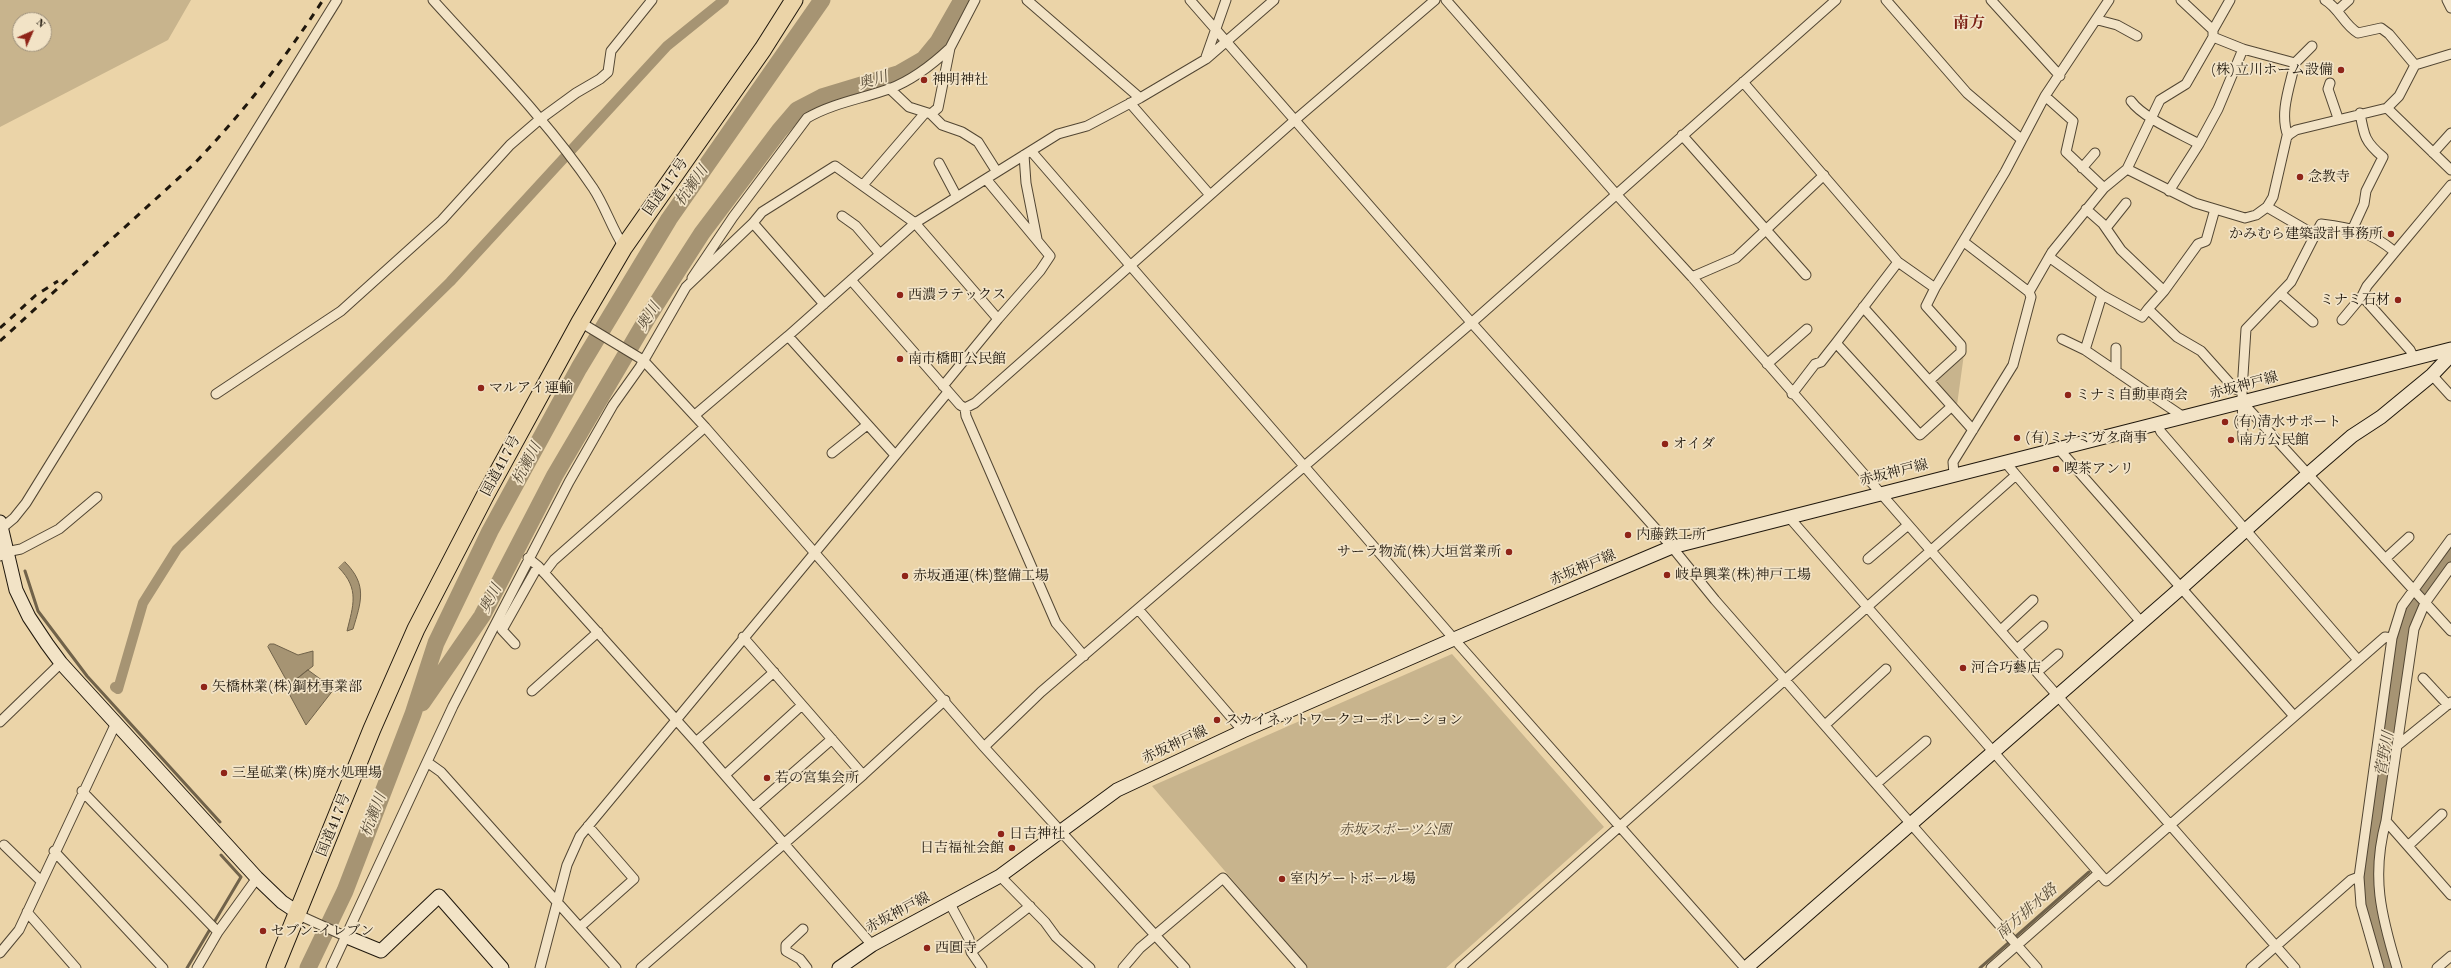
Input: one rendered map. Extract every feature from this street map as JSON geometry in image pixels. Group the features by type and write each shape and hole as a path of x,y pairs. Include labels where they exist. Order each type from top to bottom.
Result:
{"highway":[{"name":"国道417号","path":"275,968 300,914 416,629 584,324 624,247 763,49 794,0"}],"main road":[{"name":"赤坂神戸線","path":"839,968 872,945 1000,876 1117,790 1243,731 1454,639 1672,547 1954,474 2185,418 2242,397 2414,358 2451,348"},
{"path":"1746,968 2181,588 2244,529 2352,436 2381,416 2432,375 2451,355"},
{"path":"1,525 3,554 16,590 29,617 61,663 257,878 282,902 300,914"},
{"path":"346,936 380,950 439,896 502,968"}],"street":[{"path":"1,525 14,518 26,503 337,0"},
{"path":"433,0 539,120 594,189 624,247"},
{"path":"216,394 341,311 442,220 510,145 539,120 576,93 600,80 608,72 611,51 652,0"},
{"path":"863,185 928,114 938,108 950,48 975,0"},
{"path":"1027,0 1140,98"},
{"path":"1190,0 1470,322 1672,547 1683,563 2037,968"},
{"path":"1206,58 1226,0"},
{"path":"695,416 916,223 1058,134 1087,126 1140,98 1206,58 1274,0"},
{"path":"965,408 975,403 1295,120 1435,0"},
{"path":"1446,0 1616,194 1692,277 1879,494 2001,630 2295,968"},
{"path":"984,747 1041,692 1470,322 1836,0"},
{"path":"1886,0 1967,93 2021,139"},
{"path":"1992,0 2060,76"},
{"path":"2181,0 2213,33 2244,49 2295,63"},
{"path":"1954,474 1953,462 2014,365 2031,297 2030,292 2049,257 2104,188 2127,169 2153,118 2160,100 2186,84 2230,0"},
{"path":"2325,0 2338,12 2352,29 2358,33 2381,28 2389,34 2415,65"},
{"path":"2338,12 2349,0"},
{"path":"2447,0 2451,8"},
{"path":"1930,380 1961,352 1962,345 1926,306 1935,288 1964,242 2046,96 2098,20 2106,1"},
{"path":"2098,20 2117,25 2137,36"},
{"path":"2127,169 2195,203 2245,218 2256,215 2267,207 2273,197 2288,136 2283,125 2286,100 2295,63 2312,46"},
{"path":"331,968 427,762 528,558 613,405 643,360 686,287 733,218 807,118 825,108 889,88 927,69 950,48"},
{"path":"2169,191 2199,144 2218,109 2244,49"},
{"path":"2288,136 2296,130 2338,118 2387,108 2399,96 2415,65 2451,54"},
{"path":"1743,82 1898,262 1935,288"},
{"path":"2330,83 2328,90 2338,118"},
{"path":"889,88 909,107 928,114 942,125 962,132 978,142 998,172"},
{"path":"2046,96 2074,121 2066,152 2104,188"},
{"path":"2132,101 2135,106 2153,118 2199,144"},
{"path":"1130,103 1210,195"},
{"path":"2387,108 2451,170"},
{"path":"2353,228 2364,204 2366,191 2383,157 2370,145 2363,135 2360,113"},
{"path":"2433,153 2451,133"},
{"path":"1682,135 1806,275"},
{"path":"1027,153 1026,183 1038,241"},
{"path":"1027,153 1129,266 1618,826 1746,968"},
{"path":"2082,168 2095,153"},
{"path":"939,162 957,197"},
{"path":"686,287 753,223 762,212 835,166 916,223 998,319"},
{"path":"1692,277 1736,258 1767,231 1824,175"},
{"path":"540,968 567,865 580,836 675,719 895,455 998,319 1040,271 1050,256 986,179"},
{"path":"2342,320 2362,296 2367,286 2451,185"},
{"path":"2106,228 2126,203"},
{"path":"2267,207 2315,235"},
{"path":"2086,209 2106,228 2121,250 2164,291"},
{"path":"2049,257 2102,295 2142,317 2164,291 2198,244 2206,241 2215,209"},
{"path":"842,216 856,226 880,254"},
{"path":"753,223 824,304"},
{"path":"2243,439 2242,397 2246,329 2291,282 2320,224 2353,228 2379,238 2395,252"},
{"path":"1964,242 2030,292"},
{"path":"1792,394 1815,364 1821,362 1836,344 1898,262"},
{"path":"851,280 945,389 965,408 966,416 1056,623 1084,656"},
{"path":"2281,294 2313,322"},
{"path":"2085,350 2102,295"},
{"path":"2362,296 2410,350 2414,358"},
{"path":"1863,307 1930,380 1972,430"},
{"path":"2148,309 2177,337 2201,351 2242,397 2307,475 2451,631"},
{"path":"584,324 643,360 705,427 945,700 984,747 1062,830 1185,968"},
{"path":"1767,364 1807,329"},
{"path":"788,336 895,455"},
{"path":"2062,339 2085,350 2185,418"},
{"path":"1836,344 1920,435 1952,407"},
{"path":"2116,348 2116,371"},
{"path":"2432,375 2451,396"},
{"path":"2158,424 2161,432 2358,660"},
{"path":"832,453 867,425"},
{"path":"515,644 502,630 541,569 554,560 705,427"},
{"path":"2058,448 2294,716"},
{"path":"2004,462 2141,622"},
{"path":"1460,968 1618,826 1931,552 2016,475"},
{"path":"3,554 21,549 59,528 96,497"},
{"path":"1788,516 1866,608 2098,874 2106,881 2385,637 2392,638"},
{"path":"1868,559 1908,525"},
{"path":"2385,559 2409,537"},
{"path":"2379,968 2361,905 2359,877 2392,638 2402,606 2451,539"},
{"path":"528,558 541,569 696,742 872,945"},
{"path":"2397,968 2386,933 2378,888 2379,849 2386,821 2414,629 2425,603 2451,567"},
{"path":"2001,630 2034,600"},
{"path":"1138,609 1243,731"},
{"path":"2017,649 2043,626"},
{"path":"532,691 598,632"},
{"path":"743,637 864,775"},
{"path":"2037,672 2058,654"},
{"path":"0,722 61,663"},
{"path":"1825,725 1886,669"},
{"path":"696,742 774,672"},
{"path":"2398,745 2449,704 2423,678"},
{"path":"642,968 864,775 945,700"},
{"path":"725,775 802,705"},
{"path":"0,953 19,930 82,791 116,723"},
{"path":"753,808 832,739"},
{"path":"1876,784 1926,741"},
{"path":"427,762 442,772 616,968"},
{"path":"82,791 123,830 215,930"},
{"path":"2408,846 2442,814"},
{"path":"2386,821 2451,895"},
{"path":"580,927 634,879 588,826"},
{"path":"4,845 41,881"},
{"path":"54,851 163,968"},
{"path":"1991,968 2098,874"},
{"path":"1000,876 1030,906 1056,937 1090,968"},
{"path":"2251,968 2351,880 2359,877"},
{"path":"197,968 215,930 257,878"},
{"path":"1124,968 1140,948 1223,878 1302,968"},
{"path":"950,904 969,939 971,952 982,968"},
{"path":"971,952 1030,906"},
{"path":"27,912 76,968"},
{"path":"300,914 346,936"},
{"path":"803,929 786,945 786,951 800,959 807,968"},
{"path":"2438,968 2451,956"}],"green space":[{"path":"0,0 191,0 168,40 0,127"},
{"path":"1964,354 1957,405 1937,383 1938,378"},
{"name":"赤坂スポーツ公園","path":"1452,654 1604,827 1446,968 1308,968 1152,786"}],"shaded area":[{"path":"345,562 357,578 361,594 353,629 347,631 353,606 353,598 350,583 339,568"},
{"path":"270,644 274,644 298,655 313,651 313,666 289,685 268,647"},
{"path":"308,670 334,689 306,725 286,688"}],"waterway":[{"path":"115,687 118,689 143,603 177,549 450,282 667,46 724,0"},
{"name":"杭瀬川","path":"308,968 345,891 413,714 436,643 490,531 579,368 669,219 822,0"},
{"name":"奥川","path":"422,703 482,616 555,475 648,317 702,233 779,131 797,110 822,97 898,74 924,59 938,42 962,0"},
{"name":"菅野川","path":"2387,968 2372,922 2368,851 2389,730 2401,641 2411,606 2451,552"},
{"path":"25,571 38,611 87,676 220,822"},
{"path":"187,968 241,877 221,855"},
{"name":"南方排水路","path":"1980,968 2089,872"}],"railway":[{"path":"0,341 193,165 211,146 262,86 323,0"},
{"path":"0,328 36,295 58,281"}],"place":[{"name":"(株)立川ホーム設備","path":"2341,70"},
{"name":"神明神社","path":"924,80"},
{"name":"念教寺","path":"2300,177"},
{"name":"かみむら建築設計事務所","path":"2391,234"},
{"name":"西濃ラテックス","path":"900,295"},
{"name":"ミナミ石材","path":"2398,300"},
{"name":"南市橋町公民館","path":"900,359"},
{"name":"マルアイ運輸","path":"481,388"},
{"name":"ミナミ自動車商会","path":"2068,395"},
{"name":"(有)清水サポート","path":"2225,422"},
{"name":"(有)ミナミガタ商事","path":"2017,438"},
{"name":"南方公民館","path":"2231,440"},
{"name":"オイダ","path":"1665,444"},
{"name":"喫茶アンリ","path":"2056,469"},
{"name":"内藤鉄工所","path":"1628,535"},
{"name":"サーラ物流(株)大垣営業所","path":"1509,552"},
{"name":"岐阜興業(株)神戸工場","path":"1667,575"},
{"name":"赤坂通運(株)整備工場","path":"905,576"},
{"name":"河合巧藝店","path":"1963,668"},
{"name":"矢橋林業(株)鋼材事業部","path":"204,687"},
{"name":"スカイネットワークコーポレーション","path":"1217,720"},
{"name":"三星砿業(株)廃水処理場","path":"224,773"},
{"name":"若の宮集会所","path":"767,778"},
{"name":"日吉神社","path":"1001,834"},
{"name":"日吉福祉会館","path":"1012,848"},
{"name":"室内ゲートボール場","path":"1282,879"},
{"name":"セブン-イレブン","path":"263,931"},
{"name":"西圓寺","path":"927,948"}],"district":[{"name":"南方","path":"1969,24"}]}
